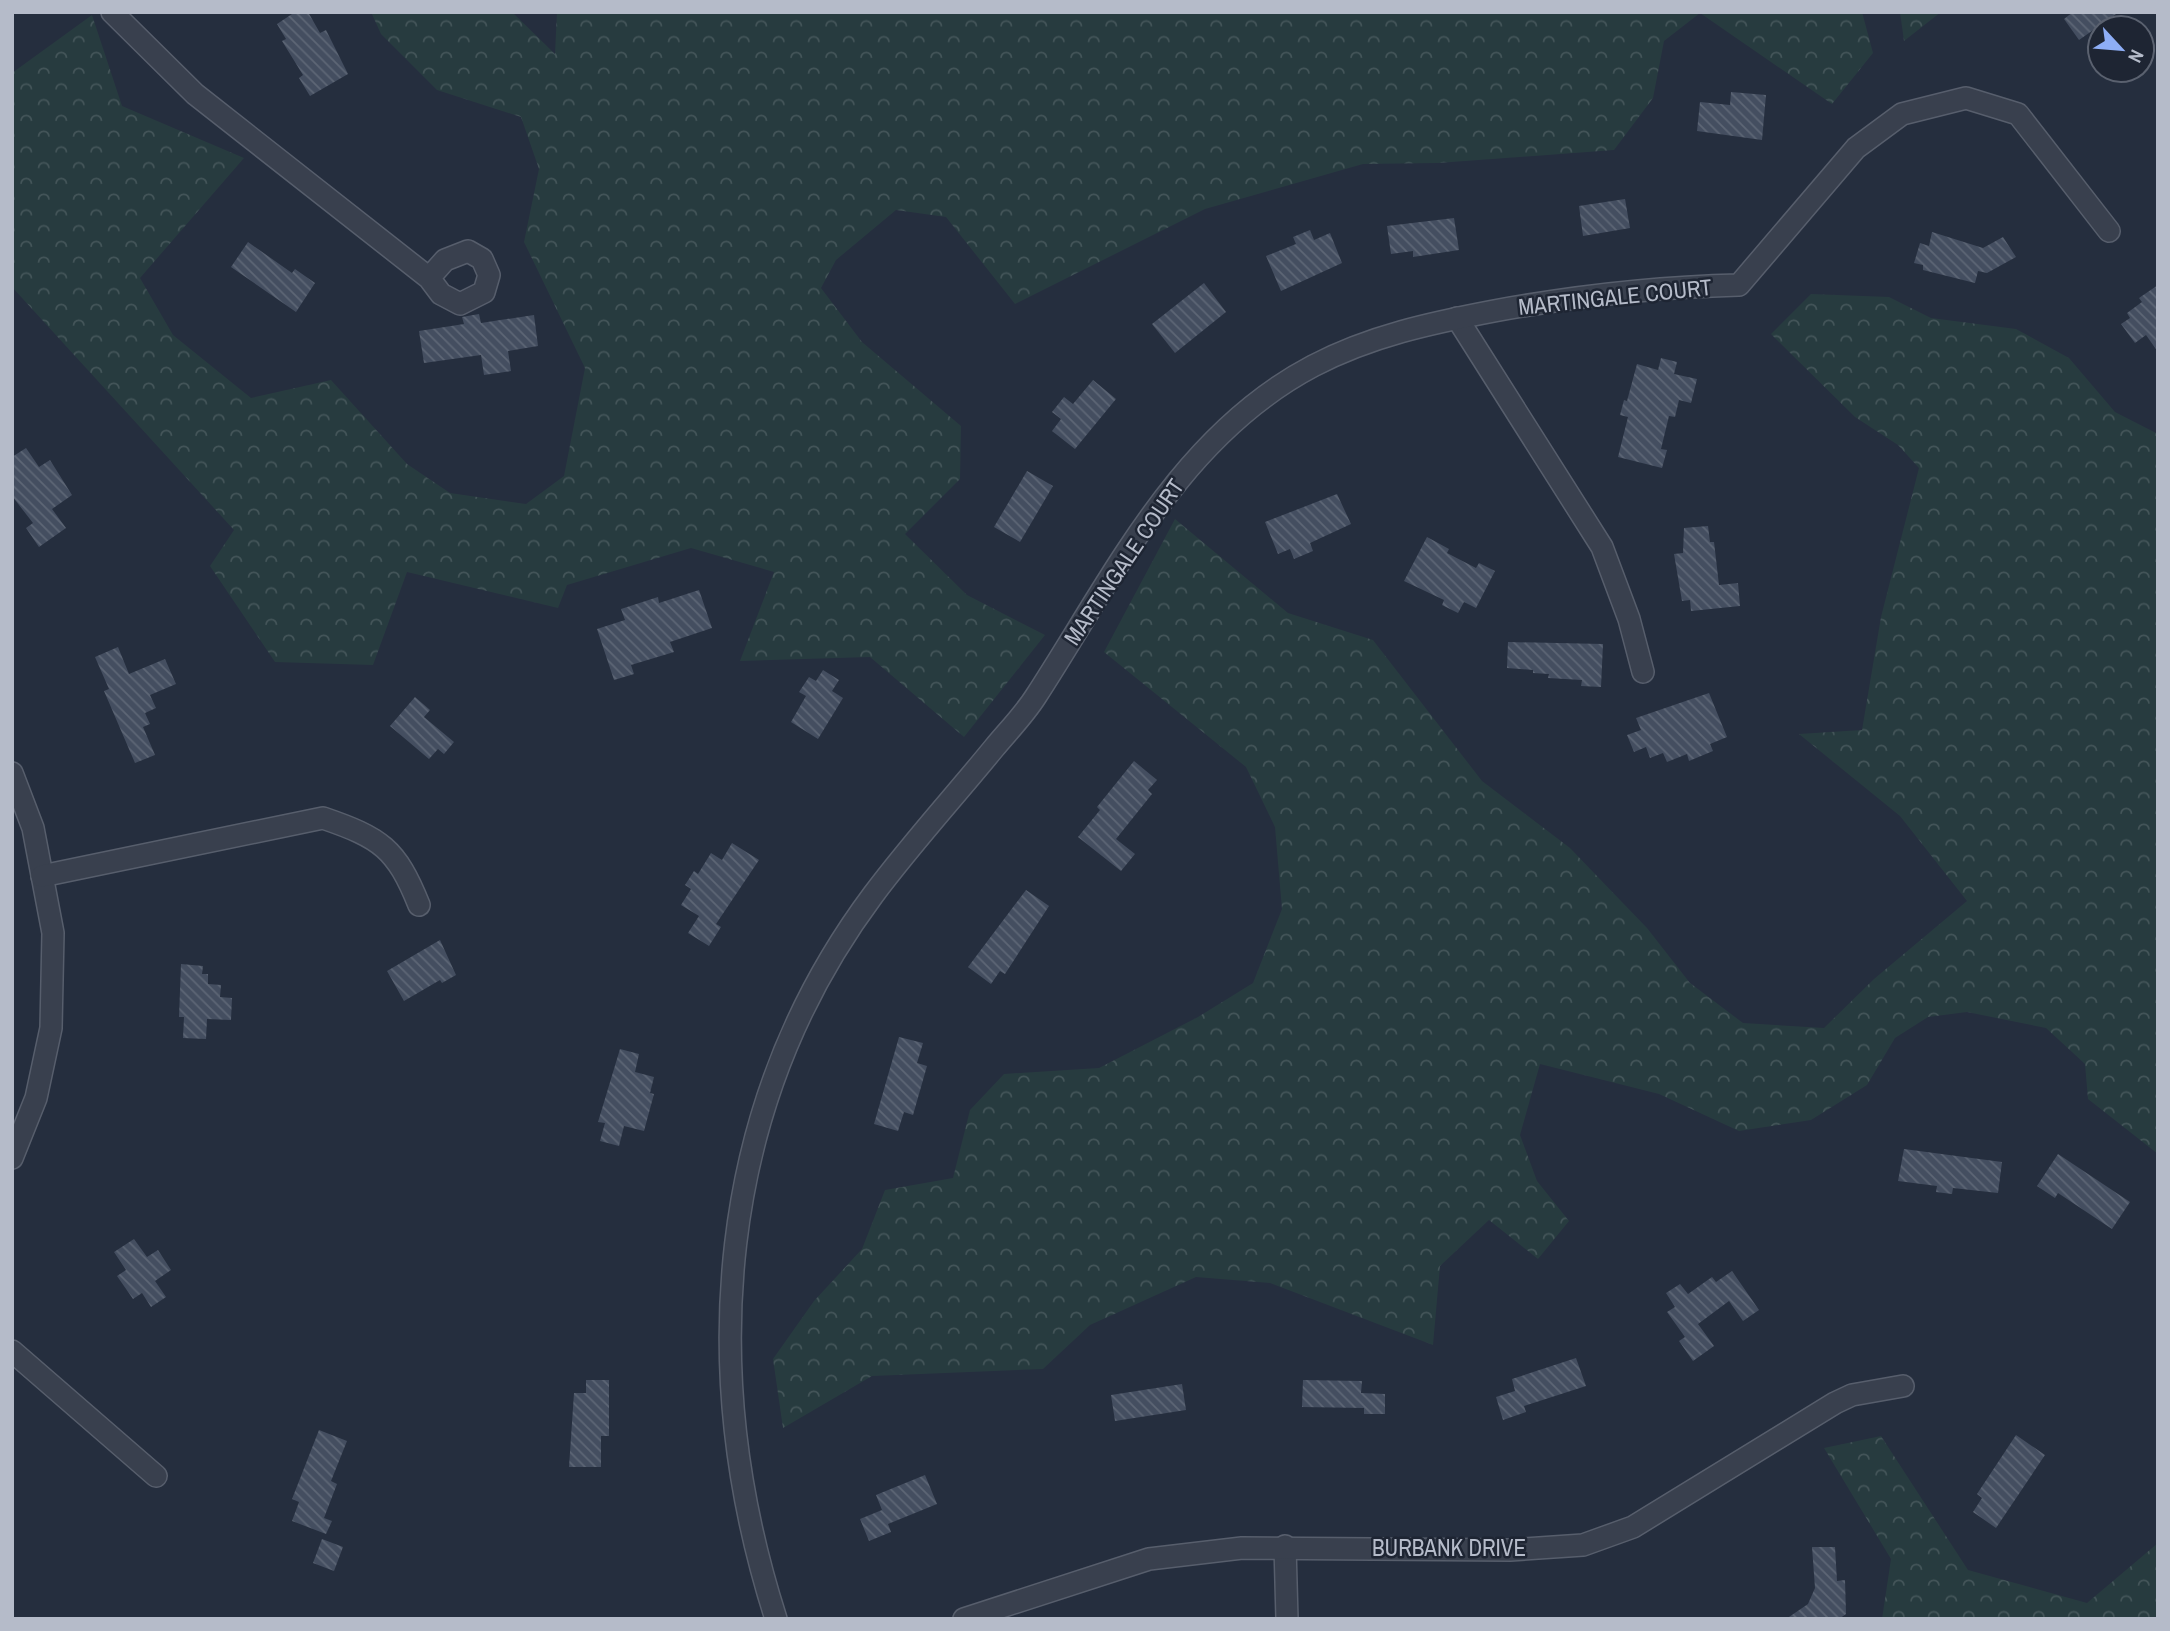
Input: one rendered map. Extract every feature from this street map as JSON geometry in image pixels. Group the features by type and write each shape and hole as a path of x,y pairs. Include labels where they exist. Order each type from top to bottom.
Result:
{"street":[{"path":"112,12 150,53 195,94 429,278"},
{"name":"MARTINGALE COURT","path":"776,1619 745,1507 733,1418 728,1328 733,1253 746,1173 764,1107 801,1015 833,955 873,895 1032,702 1155,507 1192,462 1245,413 1310,367 1377,337 1457,318 1567,297 1667,287 1739,285 1856,148 1902,114 1966,99 2018,114 2109,232"},
{"path":"1457,318 1602,547 1629,619 1643,672"},
{"path":"12,773 33,828 52,933 51,1028 36,1098 12,1158"},
{"path":"42,876 323,818 355,829 387,847 405,870 419,905"},
{"path":"12,1351 156,1476"},
{"name":"BURBANK DRIVE","path":"964,1619 1149,1559 1242,1548 1285,1546 1510,1550 1583,1545 1633,1527 1835,1403 1852,1395 1903,1385"},
{"path":"1285,1546 1287,1619"}],"green space":[{"path":"371,12 512,12 555,54 557,12 1862,12 1873,53 1832,104 1700,13 1664,41 1653,98 1614,150 1438,163 1363,164 1205,209 1015,304 946,217 896,210 836,260 821,288 862,342 961,426 960,479 905,534 967,595 1045,635 964,737 870,657 740,661 774,572 691,548 567,585 558,608 407,572 373,665 275,662 210,566 234,530 12,287 12,73 92,15 122,106 244,158 140,278 173,335 251,398 331,380 407,464 450,493 526,504 564,476 585,368 524,242 539,169 521,117 437,90 381,34"},
{"path":"1900,12 1941,12 1904,41"},
{"path":"1811,294 1889,297 1931,318 2016,329 2069,358 2115,412 2158,434 2158,1154 2088,1099 2085,1064 2046,1028 1967,1012 1928,1017 1895,1038 1867,1085 1811,1120 1739,1131 1659,1094 1540,1064 1520,1135 1537,1181 1569,1221 1538,1259 1489,1220 1440,1266 1433,1345 1270,1283 1196,1277 1090,1325 1043,1369 872,1376 783,1428 773,1359 814,1301 862,1249 885,1190 953,1178 970,1110 1004,1074 1099,1068 1198,1017 1253,983 1282,909 1275,827 1246,767 1104,652 1175,519 1288,613 1373,640 1482,781 1570,848 1647,928 1690,983 1743,1023 1824,1028 1874,979 1967,901 1900,816 1799,734 1862,730 1881,617 1919,468 1898,445 1855,417 1771,334"},
{"path":"1881,1436 1968,1570 2087,1603 2158,1543 2158,1619 1882,1619 1891,1559 1824,1448"}],"building":[{"path":"295,12 308,12 320,33 326,30 348,74 310,96 299,78 303,75 282,41 286,39 277,24"},
{"path":"2073,12 2119,12 2086,14 2086,35 2079,40 2064,19"},
{"path":"1731,92 1766,95 1762,140 1697,131 1700,102 1730,105"},
{"path":"1625,199 1630,228 1583,236 1579,206"},
{"path":"1454,218 1459,250 1413,257 1413,251 1391,254 1387,226"},
{"path":"1310,230 1314,240 1330,233 1342,263 1281,291 1266,256 1296,244 1293,237"},
{"path":"1932,232 1983,248 2003,237 2016,257 1987,273 1978,271 1975,283 1923,270 1923,265 1914,263 1920,243 1929,246"},
{"path":"248,242 292,273 295,269 315,283 296,312 231,267"},
{"path":"1204,283 1226,312 1175,353 1152,324"},
{"path":"2158,285 2158,352 2146,335 2135,343 2121,324 2130,318 2127,313 2142,302 2139,298"},
{"path":"479,314 481,323 534,315 538,346 508,351 511,371 484,375 481,355 424,363 419,331 464,324 462,317"},
{"path":"1661,358 1677,362 1674,374 1697,379 1691,403 1679,400 1675,417 1669,416 1661,449 1667,450 1662,468 1618,457 1628,417 1620,415 1624,400 1627,401 1637,364 1658,370"},
{"path":"1093,380 1116,399 1075,449 1052,431 1061,419 1052,412 1064,397 1073,404"},
{"path":"26,448 39,467 50,460 72,495 52,509 66,528 39,547 26,528 33,523 12,496 12,457"},
{"path":"1027,471 1053,486 1020,542 994,527"},
{"path":"1337,494 1351,524 1310,543 1313,551 1294,559 1290,549 1278,554 1265,522"},
{"path":"1708,526 1710,542 1714,542 1719,585 1738,583 1740,606 1691,611 1690,600 1682,601 1674,554 1683,553 1684,528"},
{"path":"1427,537 1449,549 1447,553 1476,568 1479,563 1495,571 1476,608 1464,602 1458,613 1442,605 1444,600 1404,581"},
{"path":"699,590 712,628 670,642 674,652 631,665 634,674 614,680 597,629 625,620 621,609 658,597 659,603"},
{"path":"1508,642 1603,644 1601,687 1581,686 1582,680 1548,678 1549,674 1533,673 1533,670 1507,668"},
{"path":"118,647 129,674 165,659 176,684 150,695 156,708 145,713 150,724 143,727 155,755 135,763 104,691 109,689 95,657"},
{"path":"823,670 839,680 832,691 843,698 818,739 791,722 806,696 799,692 809,677 816,681"},
{"path":"1709,693 1727,737 1710,744 1713,751 1689,761 1687,754 1667,762 1663,753 1650,758 1646,747 1634,752 1627,735 1641,730 1636,718"},
{"path":"415,697 430,710 424,717 454,742 444,754 438,749 429,759 390,726"},
{"path":"1134,761 1157,780 1148,790 1152,794 1116,839 1135,854 1121,871 1078,837 1100,810 1097,807"},
{"path":"732,843 759,860 716,924 721,927 709,946 688,933 699,916 681,905 691,889 685,885 694,871 698,874 711,853 722,860"},
{"path":"1026,890 1049,906 1005,974 1000,971 991,984 968,967"},
{"path":"440,940 456,975 442,983 440,980 404,1001 387,971"},
{"path":"181,964 203,966 202,974 208,974 208,984 221,985 220,997 232,998 231,1020 207,1019 206,1039 183,1038 184,1017 179,1017"},
{"path":"899,1037 923,1043 917,1063 927,1066 913,1115 904,1112 898,1131 874,1124"},
{"path":"620,1049 639,1054 635,1072 654,1077 650,1093 654,1094 644,1131 624,1126 619,1146 600,1141 605,1123 598,1122"},
{"path":"1904,1149 2002,1162 1998,1193 1953,1188 1952,1194 1936,1192 1937,1186 1898,1181"},
{"path":"2058,1154 2130,1202 2112,1229 2058,1193 2055,1198 2037,1186"},
{"path":"134,1239 147,1257 158,1250 171,1270 155,1281 166,1297 151,1307 142,1293 133,1299 117,1276 126,1270 114,1252"},
{"path":"1732,1271 1759,1310 1743,1321 1729,1301 1698,1324 1714,1346 1693,1361 1679,1341 1685,1337 1667,1312 1675,1307 1666,1293 1680,1284 1688,1294 1712,1277 1716,1282"},
{"path":"1576,1358 1586,1386 1524,1406 1526,1412 1503,1420 1496,1397 1515,1391 1512,1379"},
{"path":"586,1380 609,1380 609,1436 601,1436 601,1467 569,1467 574,1393 586,1393"},
{"path":"1303,1380 1362,1381 1361,1393 1385,1394 1385,1414 1364,1414 1364,1408 1302,1407"},
{"path":"1182,1384 1186,1410 1115,1421 1111,1395"},
{"path":"319,1430 347,1441 331,1481 337,1484 324,1518 332,1521 326,1534 292,1521 299,1502 292,1499"},
{"path":"2016,1435 2045,1455 1996,1528 1973,1512 1982,1498 1977,1494"},
{"path":"925,1475 937,1504 888,1524 891,1532 869,1541 860,1519 882,1510 876,1495"},
{"path":"322,1539 343,1547 334,1571 313,1563"},
{"path":"1812,1547 1835,1547 1837,1581 1845,1580 1846,1614 1839,1619 1786,1619 1808,1604 1815,1588"}]}
